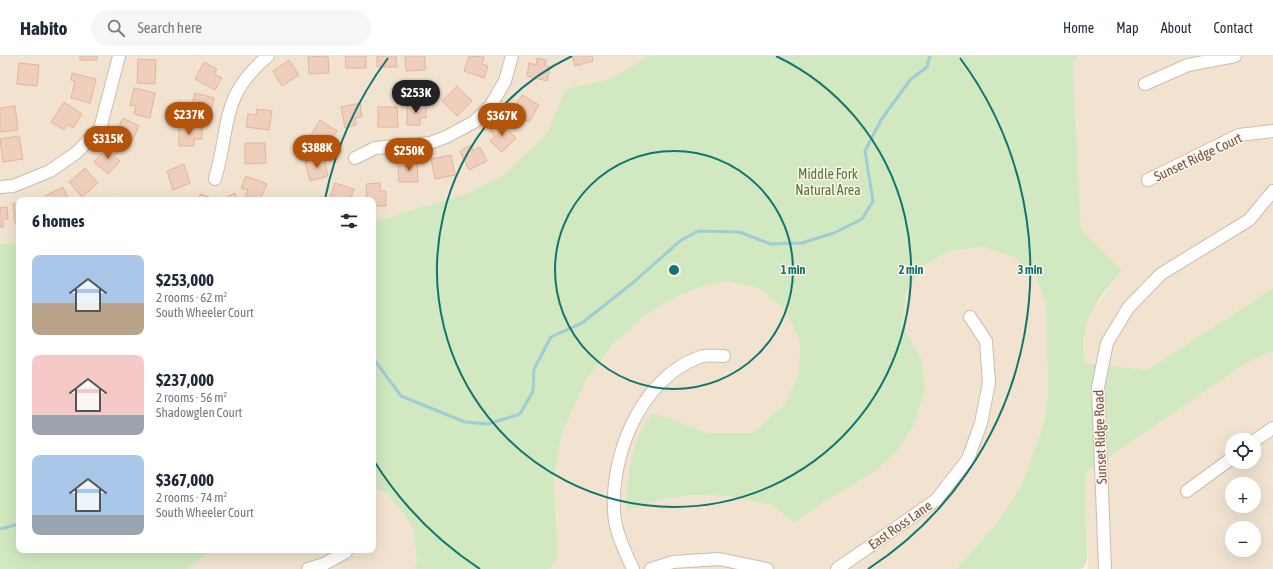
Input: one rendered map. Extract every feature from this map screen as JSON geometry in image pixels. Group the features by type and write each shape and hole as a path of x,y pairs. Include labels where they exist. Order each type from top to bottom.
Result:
{"street":[{"path":"0,187 13,186 50,171 76,153 100,130 119,56"},
{"path":"215,179 220,159 226,118 235,94 251,70 268,56"},
{"path":"354,158 375,148 430,143 446,138 474,122 492,105 505,81 512,56"},
{"path":"1145,84 1188,65 1235,56"},
{"name":"Sunset Ridge Court","path":"1148,180 1239,135 1273,131"},
{"name":"Sunset Ridge Road","path":"1105,569 1098,387 1107,343 1128,308 1161,274 1249,220 1273,191"},
{"name":"East Ross Lane","path":"837,569 936,500 968,459 981,423 989,383 986,342 970,317"},
{"path":"633,569 622,544 616,521 614,496 617,466 625,440 639,412 650,395 664,379 681,366 701,356 724,356"},
{"path":"1261,436 1273,428"},
{"path":"1187,491 1225,463"},
{"path":"308,569 324,564 344,553"},
{"path":"651,569 673,562 719,559 767,569"}],"shaded area":[{"path":"0,56 649,56 609,79 565,89 548,132 505,174 468,193 376,221 376,197 119,197 117,195 114,197 16,197 16,243 0,244"},
{"path":"1077,56 1273,56 1273,288 1147,370 1085,364 1085,333 1088,319 1122,270 1081,229 1073,64 1077,59"},
{"path":"984,247 1016,258 1036,279 1043,295 1046,305 1048,396 1043,427 1020,488 995,525 956,569 550,569 558,556 554,480 561,435 587,379 613,345 643,317 676,297 700,287 726,281 760,289 785,310 800,342 800,374 785,404 752,433 707,433 653,412 628,510 662,499 693,495 727,496 771,505 795,523 825,501 921,358 902,325 906,292 923,266 949,251"},
{"path":"1273,351 1273,569 1088,569 1086,473 1248,362"},
{"path":"376,489 388,494 413,527 417,561 414,569 189,569 208,553 376,553"}],"green space":[{"name":"Middle Fork Natural Area","path":"649,56 1077,56 1077,59 1073,64 1081,229 1122,270 1099,299 1090,316 1084,337 1085,363 1147,370 1273,288 1273,351 1248,362 1086,473 1087,559 1084,567 1080,569 956,569 995,525 1020,488 1043,427 1048,396 1046,305 1036,279 1016,258 984,247 949,251 923,266 906,292 902,325 921,358 925,390 913,427 898,450 877,470 825,501 795,523 771,505 727,496 693,495 662,499 627,511 631,459 640,435 653,412 707,433 752,433 785,404 799,374 800,342 785,310 760,289 726,281 700,287 676,297 643,317 613,345 587,379 561,435 554,480 558,557 550,569 414,569 417,561 413,527 388,494 376,489 376,221 468,193 505,174 548,132 565,89 609,79"},
{"path":"16,243 16,553 208,553 189,569 0,569 0,244"}],"building":[{"path":"80,56 97,56 97,60 80,60"},
{"path":"308,56 328,57 329,73 309,74"},
{"path":"345,56 366,56 366,68 346,68"},
{"path":"377,56 396,56 397,67 377,67"},
{"path":"405,56 425,56 425,70 406,71"},
{"path":"469,56 484,57 482,64 488,66 484,78 464,71"},
{"path":"572,56 592,56 593,61 575,66"},
{"path":"537,58 546,60 545,66 550,67 547,81 527,76 529,63 536,65"},
{"path":"138,59 156,60 155,84 137,83"},
{"path":"289,60 299,75 282,86 273,71"},
{"path":"204,62 217,69 214,74 222,78 215,90 195,79"},
{"path":"19,63 39,65 37,86 17,84"},
{"path":"72,73 96,79 90,103 71,98 75,81 71,80"},
{"path":"457,86 472,101 457,116 442,101"},
{"path":"134,88 155,93 150,118 134,114 136,106 130,105"},
{"path":"195,93 214,98 209,118 190,112"},
{"path":"522,95 539,105 529,122 512,112"},
{"path":"64,102 82,114 73,128 68,124 64,130 51,122"},
{"path":"360,103 362,117 355,118 356,125 345,128 341,107"},
{"path":"407,104 426,104 426,118 420,118 420,125 407,125"},
{"path":"15,106 18,130 0,132 0,108"},
{"path":"378,107 397,107 398,127 378,127"},
{"path":"257,109 272,111 269,130 246,127 248,114 256,115"},
{"path":"123,118 139,126 129,147 113,138"},
{"path":"320,120 337,131 326,148 309,138"},
{"path":"499,121 516,138 502,152 490,141 495,136 490,131"},
{"path":"179,127 202,127 202,139 194,139 194,146 179,146"},
{"path":"19,136 23,159 3,162 0,139"},
{"path":"245,143 265,143 266,163 245,164"},
{"path":"109,145 118,152 114,156 120,161 108,174 94,162"},
{"path":"471,145 473,151 480,147 487,161 469,170 460,151"},
{"path":"451,155 455,175 435,179 431,159"},
{"path":"324,157 328,176 310,181 305,162"},
{"path":"406,161 417,161 418,182 399,182 398,166 406,166"},
{"path":"184,164 190,183 173,190 167,171"},
{"path":"85,168 98,183 82,197 69,182"},
{"path":"246,176 267,184 261,197 245,196 248,190 241,188"},
{"path":"335,183 354,189 351,197 330,197"},
{"path":"380,183 380,191 386,191 386,206 376,206 376,197 367,197 366,184"},
{"path":"63,187 68,197 46,197 45,196"},
{"path":"235,193 237,197 226,197"},
{"path":"200,194 209,197 200,197"},
{"path":"13,203 16,203 15,223"},
{"path":"7,207 8,219 3,219 3,227 0,227 0,208"}],"waterway":[{"path":"376,362 401,396 465,422 488,424 520,414 533,391 534,369 551,337 582,323 635,281 680,241 698,231 739,232 771,244 802,243 834,233 862,219 873,201 865,151 881,120 910,80 927,67 930,56"},
{"path":"0,529 16,525"}]}
